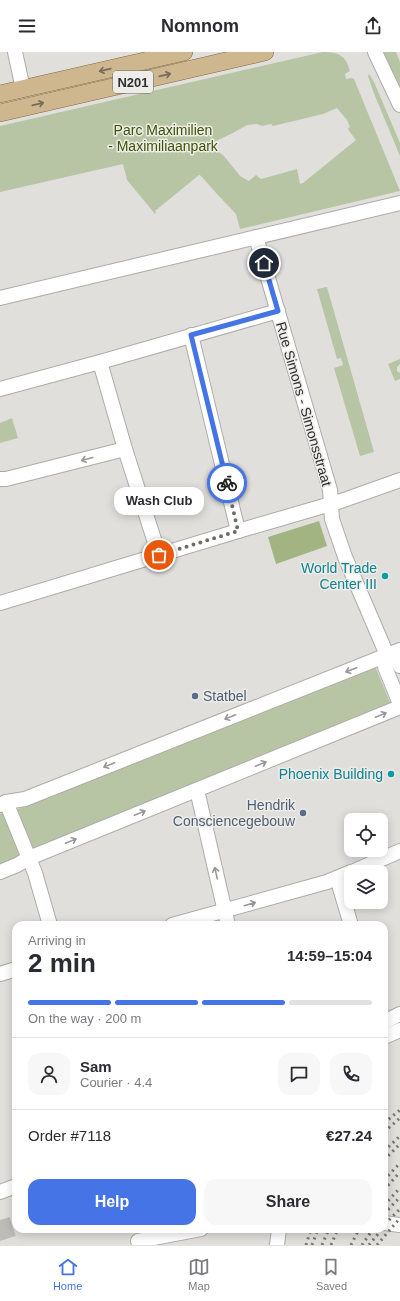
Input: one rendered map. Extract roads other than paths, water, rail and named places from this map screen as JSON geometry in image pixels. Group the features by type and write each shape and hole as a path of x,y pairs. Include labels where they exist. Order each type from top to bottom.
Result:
{"main road":[{"name":"N201","path":"0,94 184,52"},
{"name":"N201","path":"0,113 265,52"}],"street":[{"path":"15,52 23,89"},
{"path":"375,52 400,105"},
{"path":"0,298 400,203"},
{"name":"Rue Simons - Simonsstraat","path":"256,237 330,490 332,519 345,556 394,653"},
{"path":"0,389 278,311"},
{"path":"191,335 238,531"},
{"path":"100,362 125,449 159,555"},
{"path":"0,479 6,479 125,449"},
{"path":"0,603 330,503 341,501 400,480"},
{"path":"394,653 400,666"},
{"path":"0,872 29,858 400,706 385,667 385,660 394,653"},
{"path":"49,921 29,858 3,803 25,799 394,653"},
{"path":"197,790 227,921"},
{"path":"367,865 400,851"},
{"path":"187,921 344,875"},
{"path":"337,878 350,921"},
{"path":"0,974 12,970"},
{"path":"388,1020 400,1014"},
{"path":"388,1033 400,1030"},
{"path":"0,1192 12,1188"},
{"path":"388,1224 400,1225"},
{"path":"139,1243 183,1233"},
{"path":"277,1245 278,1233"}],"tunnel":[{"path":"0,1220 8,1245"}],"railway":[{"path":"388,1120 400,1110"},
{"path":"388,1128 400,1118"},
{"path":"388,1147 400,1136"},
{"path":"388,1156 400,1144"},
{"path":"388,1176 400,1163"},
{"path":"388,1186 400,1172"},
{"path":"388,1201 400,1188"},
{"path":"388,1210 400,1197"},
{"path":"389,1220 400,1209"},
{"path":"388,1232 400,1218"},
{"path":"306,1245 310,1233"},
{"path":"312,1245 316,1233"},
{"path":"322,1245 327,1233"},
{"path":"331,1245 336,1233"},
{"path":"351,1245 357,1233"},
{"path":"362,1245 370,1233"},
{"path":"369,1245 379,1233"},
{"path":"377,1245 387,1233"}],"place":[{"name":"Wash Club","path":"159,555"},
{"name":"World Trade Center III","path":"385,576"},
{"name":"Statbel","path":"195,696"},
{"name":"Phoenix Building","path":"391,774"},
{"name":"Hendrik Consciencegebouw","path":"303,813"}],"park label":[{"name":"Parc Maximilien - Maximiliaanpark","path":"163,138"}]}
